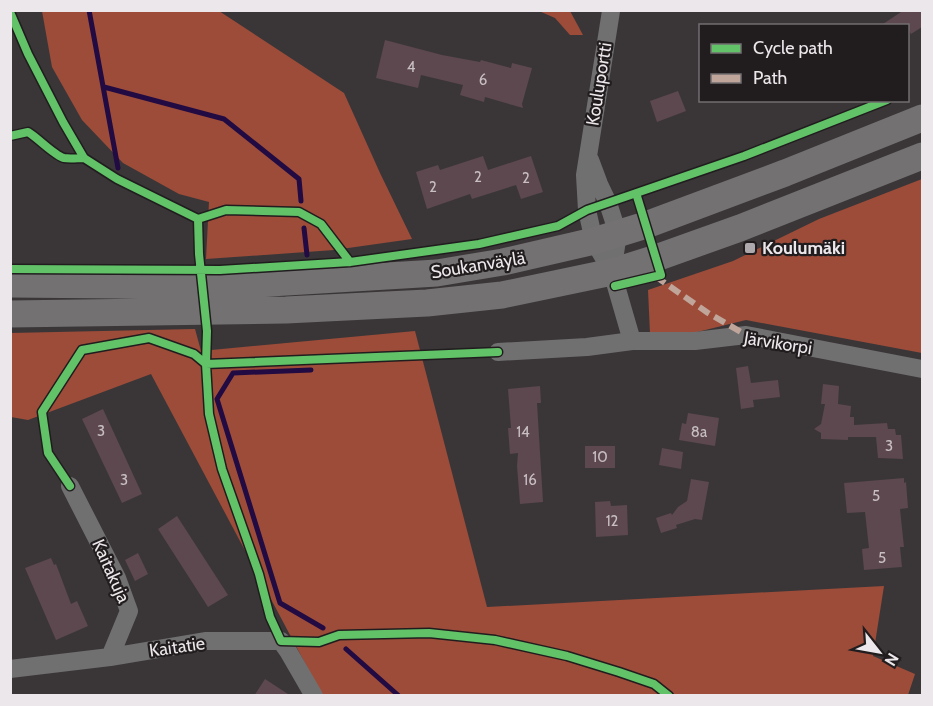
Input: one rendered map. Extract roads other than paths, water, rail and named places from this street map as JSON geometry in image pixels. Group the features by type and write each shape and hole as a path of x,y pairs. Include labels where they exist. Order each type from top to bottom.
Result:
{"main road":[{"name":"Soukanväylä","path":"10,284 220,286 437,273 503,262 606,238 785,173 922,118"},
{"name":"Soukanväylä","path":"10,314 286,310 428,303 502,295 612,272 656,258 740,228 922,156"}],"street":[{"name":"Kouluportti","path":"606,238 587,210 585,175 612,11"},
{"name":"Kouluportti","path":"589,157 608,203 606,238 612,272"},
{"path":"612,272 632,342"},
{"name":"Järvikorpi","path":"498,352 632,342 694,341 746,335 922,369"},
{"name":"Kaitakuja","path":"70,486 117,578 129,611 110,657"},
{"name":"Kaitatie","path":"10,669 110,657 205,641 281,641 314,696"}],"waterway":[{"path":"89,10 118,168"},
{"path":"104,87 224,119 299,179 301,201"},
{"path":"304,228 307,255"},
{"path":"311,370 233,373 217,399 280,603 323,628"},
{"path":"346,649 399,696"}],"place":[{"name":"Koulumäki","path":"750,248"}]}
